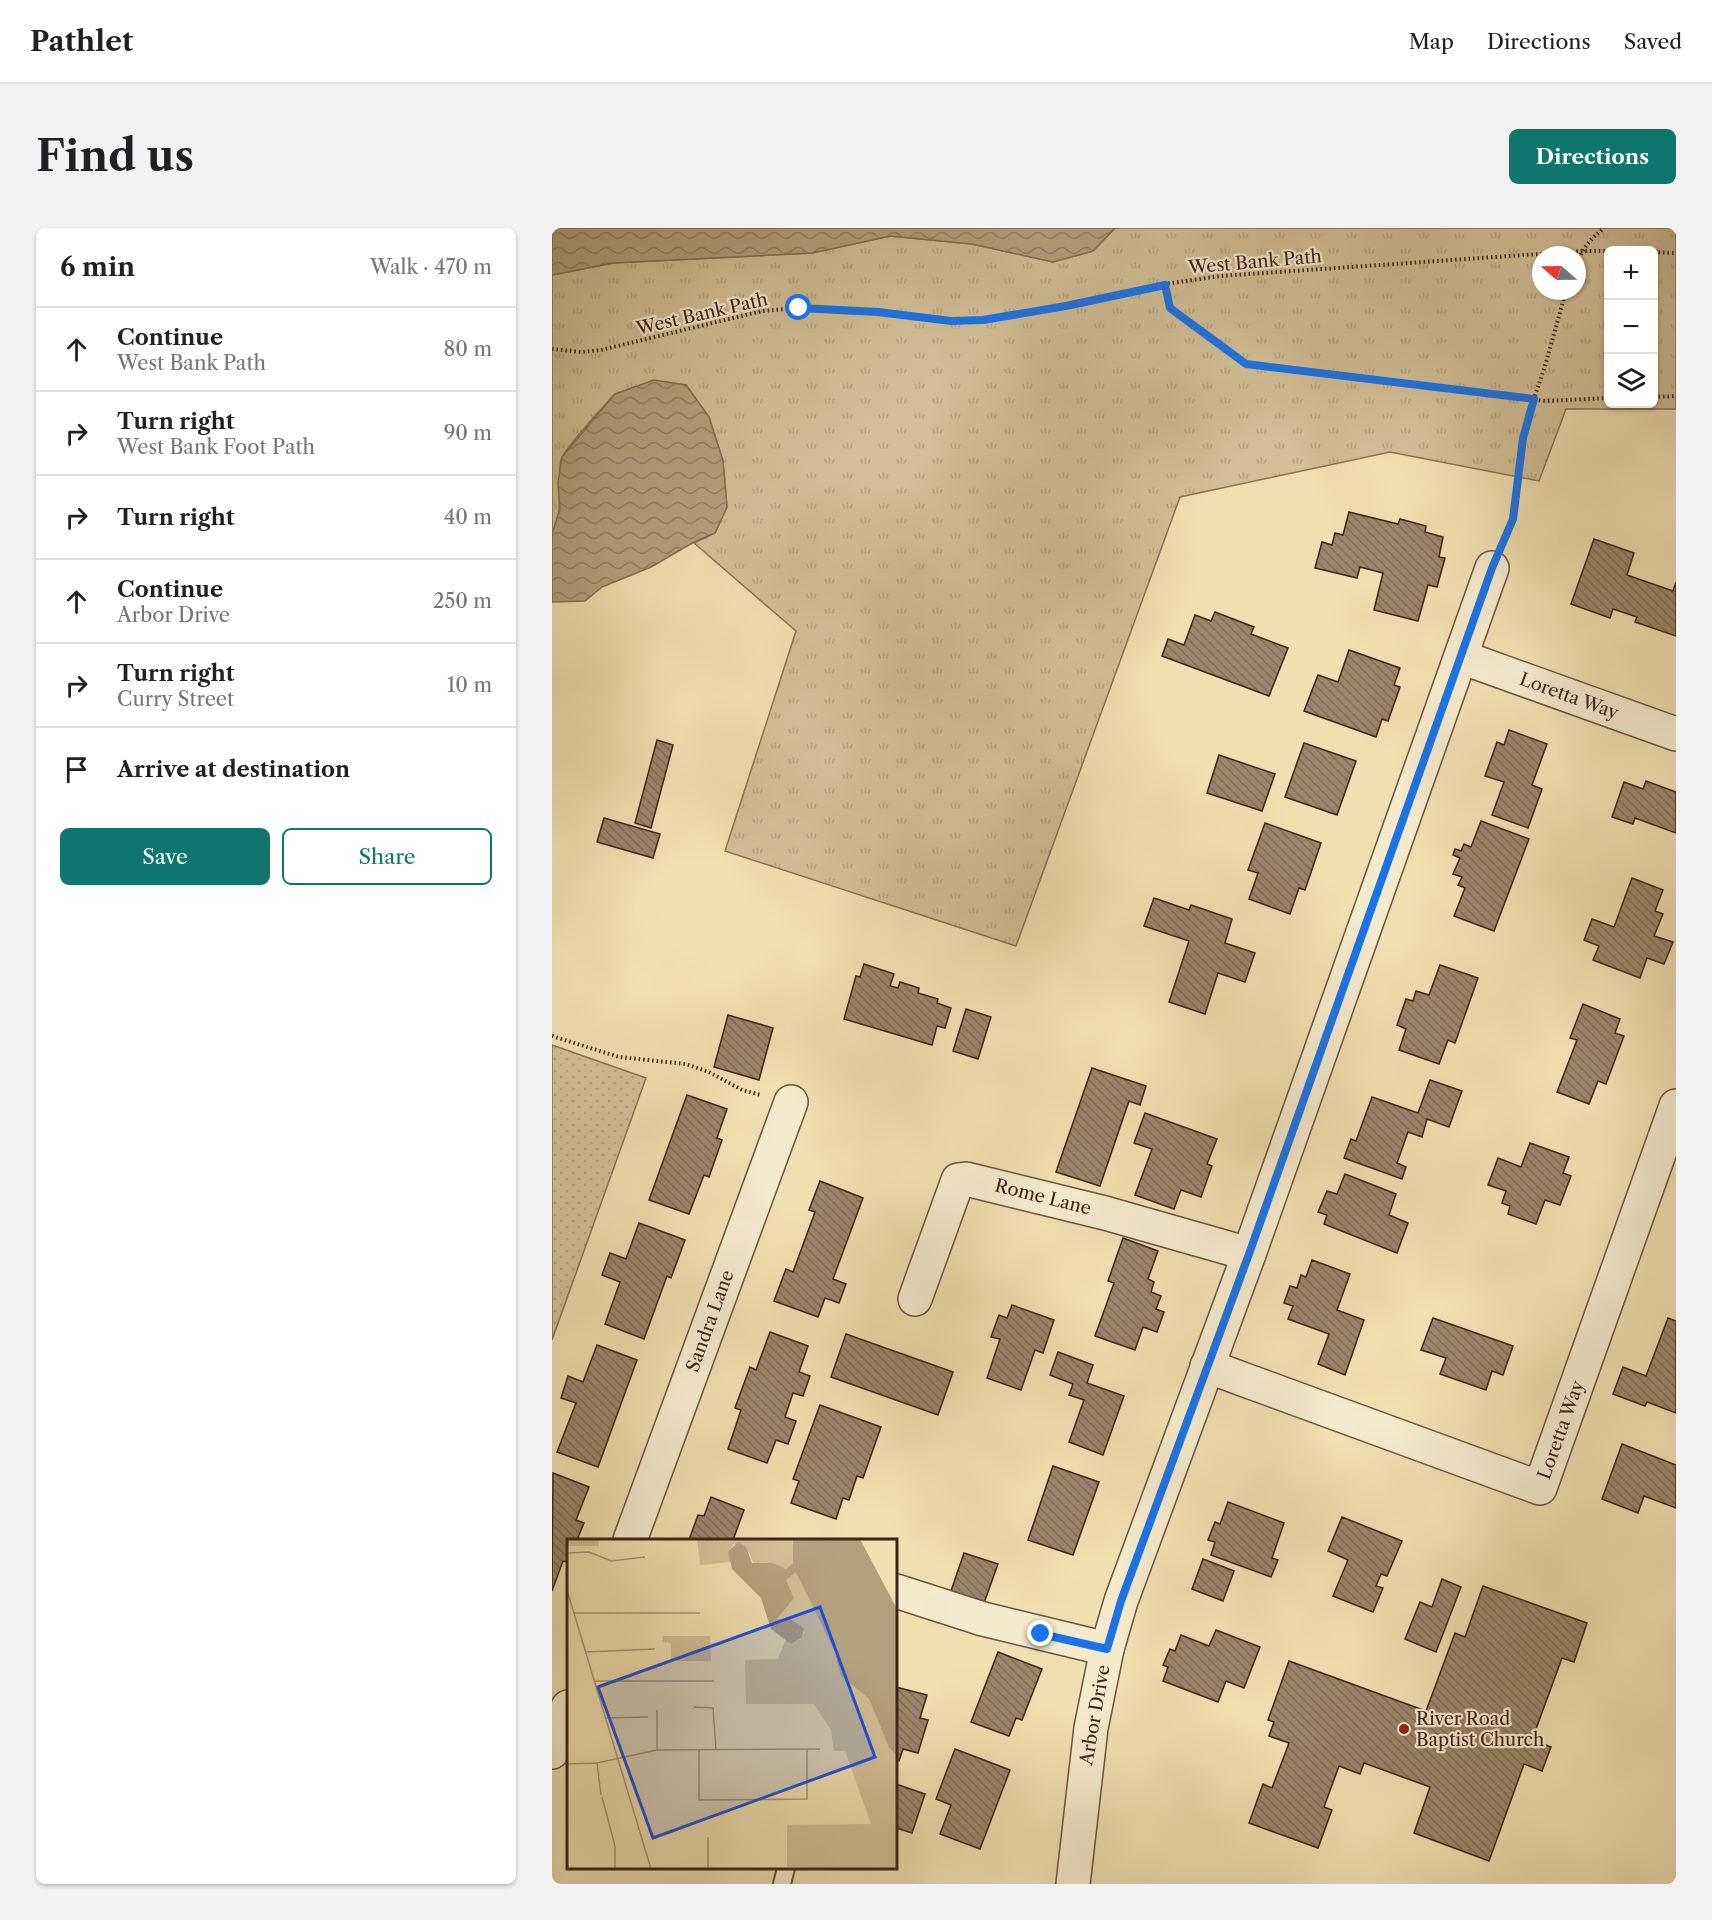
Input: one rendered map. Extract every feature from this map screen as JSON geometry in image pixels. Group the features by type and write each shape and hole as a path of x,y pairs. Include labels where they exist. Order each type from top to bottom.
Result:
{"street":[{"name":"Arbor Drive","path":"1073,1884 1091,1728 1107,1649 1121,1601 1249,1254 1492,568"},
{"name":"Loretta Way","path":"1461,657 1676,734"},
{"name":"Sandra Lane","path":"630,1539 791,1102"},
{"name":"Loretta Way","path":"1207,1366 1540,1488 1676,1106"},
{"name":"Rome Lane","path":"915,1299 958,1180 966,1179 1105,1212 1249,1254"},
{"path":"897,1591 983,1619 1107,1649"},
{"path":"552,1752 567,1710"}],"lane":[{"path":"782,1884 786,1869"}],"path":[{"path":"1585,246 1604,228"},
{"name":"West Bank Path","path":"1586,251 1604,251"},
{"path":"1658,252 1676,253"},
{"name":"West Bank Path","path":"552,349 581,352 601,350 731,318 799,308 878,312 951,321 983,320 1221,276 1532,254"},
{"path":"1165,285 1170,308 1246,364 1534,399 1604,398"},
{"path":"1492,568 1513,519 1523,438 1563,300"},
{"path":"1658,397 1676,396"},
{"path":"552,1036 619,1057 687,1064 709,1072 742,1090 791,1102"}],"green space":[{"path":"1115,228 1676,228 1676,409 1566,409 1539,481 1390,452 1180,497 1016,946 725,851 796,631 694,543 715,533 727,507 723,461 709,417 686,385 615,394 602,408 561,460 558,517 552,534 552,275 613,263 812,253 890,236 972,244 1053,262 1093,251"},
{"path":"552,1045 646,1078 552,1340"}],"water":[{"path":"552,228 1115,228 1093,251 1053,262 972,244 890,236 812,253 613,263 552,275"},
{"path":"654,380 686,385 709,417 723,461 727,507 715,533 694,542 651,567 602,587 585,601 552,602 552,534 560,509 558,483 562,457 615,394"}],"building":[{"path":"1349,512 1398,524 1400,519 1426,526 1425,532 1443,537 1439,557 1445,558 1437,587 1428,585 1418,621 1374,610 1383,573 1360,567 1357,578 1315,568 1322,542 1332,545 1335,533 1343,535"},
{"path":"1594,539 1634,553 1627,575 1673,591 1676,582 1676,636 1635,622 1637,617 1613,609 1610,618 1571,604"},
{"path":"1215,612 1254,627 1251,634 1288,648 1269,696 1162,656 1168,639 1184,645 1195,615 1211,621"},
{"path":"1349,650 1400,668 1394,685 1400,687 1388,721 1382,719 1376,737 1304,711 1318,675 1338,682"},
{"path":"1509,730 1547,744 1532,785 1542,789 1528,828 1492,815 1504,782 1485,776 1497,742 1504,745"},
{"path":"657,740 673,745 651,828 635,823"},
{"path":"1304,743 1356,761 1337,815 1285,797"},
{"path":"1219,755 1275,774 1262,811 1207,793"},
{"path":"1646,781 1676,792 1676,833 1635,818 1633,824 1612,817 1624,782 1643,789"},
{"path":"604,818 660,834 653,858 597,842"},
{"path":"1481,821 1529,839 1494,931 1454,916 1465,888 1458,885 1462,877 1453,874 1460,858 1453,855 1455,849 1461,851 1464,844 1471,847"},
{"path":"1265,823 1321,843 1305,890 1299,888 1290,914 1249,899 1258,873 1248,870"},
{"path":"1632,878 1663,890 1655,911 1663,914 1654,936 1673,942 1664,964 1647,958 1640,978 1593,960 1599,946 1584,940 1592,919 1614,927"},
{"path":"1154,898 1189,910 1191,905 1232,919 1225,943 1255,953 1245,982 1218,973 1205,1014 1169,1002 1189,941 1144,926"},
{"path":"864,964 894,974 890,986 898,988 900,982 919,988 918,993 938,999 937,1003 951,1008 945,1028 937,1026 932,1045 844,1019 856,976 860,977"},
{"path":"1440,965 1478,978 1455,1043 1448,1040 1439,1064 1399,1050 1406,1029 1397,1025 1406,999 1413,1001 1416,991 1429,995"},
{"path":"1583,1004 1620,1019 1615,1033 1624,1036 1606,1084 1598,1081 1589,1104 1557,1092 1577,1040 1570,1038"},
{"path":"966,1009 991,1017 978,1059 953,1051"},
{"path":"728,1015 773,1028 759,1080 714,1067"},
{"path":"1092,1068 1146,1086 1140,1105 1129,1101 1100,1186 1056,1172"},
{"path":"1430,1080 1462,1091 1449,1127 1427,1119 1422,1137 1408,1132 1397,1163 1406,1167 1402,1179 1344,1158 1351,1139 1356,1141 1372,1097 1418,1113"},
{"path":"687,1095 727,1109 717,1138 722,1140 709,1177 704,1175 689,1214 649,1200"},
{"path":"1145,1113 1217,1139 1207,1164 1212,1166 1201,1197 1181,1190 1174,1209 1135,1195 1152,1149 1134,1143"},
{"path":"1530,1143 1569,1157 1563,1173 1571,1176 1560,1205 1545,1200 1536,1224 1508,1214 1510,1206 1502,1203 1506,1191 1488,1185 1498,1158 1521,1167"},
{"path":"1345,1174 1396,1194 1389,1215 1408,1223 1397,1253 1324,1224 1327,1215 1318,1212 1327,1191 1337,1194"},
{"path":"820,1181 863,1198 833,1279 846,1284 839,1303 825,1298 818,1317 774,1301 786,1269 793,1272 815,1212 809,1210"},
{"path":"639,1223 685,1240 671,1278 667,1276 644,1339 605,1324 620,1282 602,1275 610,1253 626,1259"},
{"path":"1123,1238 1158,1251 1148,1279 1154,1282 1151,1292 1161,1296 1156,1309 1164,1312 1157,1332 1143,1327 1135,1350 1095,1336 1114,1283 1108,1281"},
{"path":"1312,1260 1350,1274 1337,1310 1364,1320 1345,1375 1318,1364 1329,1334 1288,1319 1293,1306 1284,1303 1290,1286 1297,1288 1301,1275 1306,1277"},
{"path":"1012,1305 1054,1320 1043,1353 1035,1350 1021,1390 987,1378 1000,1339 991,1337 999,1315 1007,1318"},
{"path":"1433,1318 1513,1346 1503,1375 1492,1371 1486,1390 1440,1374 1446,1358 1421,1350"},
{"path":"1668,1318 1676,1321 1676,1413 1647,1402 1645,1406 1613,1394 1623,1367 1646,1376"},
{"path":"770,1332 808,1346 799,1372 810,1376 803,1396 793,1393 785,1417 796,1421 788,1444 776,1440 767,1463 728,1449 741,1410 735,1408 750,1367 756,1370"},
{"path":"846,1334 953,1372 938,1415 831,1377"},
{"path":"597,1345 637,1360 598,1467 557,1452 576,1403 561,1398 568,1376 583,1382"},
{"path":"1058,1352 1093,1365 1087,1383 1124,1396 1103,1455 1069,1442 1084,1400 1069,1395 1073,1384 1050,1375"},
{"path":"820,1405 881,1427 863,1478 857,1476 849,1500 843,1498 836,1519 791,1503 799,1481 793,1479"},
{"path":"1622,1444 1676,1465 1676,1508 1644,1496 1638,1513 1602,1499"},
{"path":"1053,1466 1099,1482 1073,1555 1028,1540"},
{"path":"553,1473 589,1487 576,1520 584,1523 577,1539 567,1539 567,1562 563,1561 552,1591"},
{"path":"711,1497 744,1510 733,1539 689,1539 698,1515 704,1516"},
{"path":"1228,1502 1284,1523 1272,1558 1278,1560 1271,1577 1211,1555 1215,1542 1208,1540 1215,1522 1220,1524"},
{"path":"1342,1517 1402,1541 1387,1576 1381,1574 1376,1586 1383,1588 1373,1612 1333,1596 1348,1560 1328,1551"},
{"path":"964,1553 998,1564 984,1603 951,1591"},
{"path":"1203,1559 1234,1571 1223,1601 1192,1589"},
{"path":"1442,1579 1461,1587 1436,1652 1405,1639 1420,1602 1432,1607"},
{"name":"River Road Baptist Church","path":"1483,1586 1587,1623 1574,1662 1562,1658 1532,1740 1551,1747 1542,1771 1524,1764 1489,1861 1414,1833 1430,1787 1364,1763 1360,1774 1339,1766 1324,1807 1332,1810 1318,1848 1249,1823 1263,1784 1272,1788 1289,1743 1269,1736 1274,1722 1268,1720 1289,1661 1426,1711 1455,1633 1465,1637"},
{"path":"1216,1630 1260,1647 1244,1688 1226,1681 1218,1702 1163,1681 1168,1667 1163,1665 1170,1649 1175,1651 1181,1635 1209,1646"},
{"path":"998,1652 1042,1669 1022,1720 1016,1718 1009,1736 971,1722"},
{"path":"897,1687 927,1695 920,1718 928,1720 918,1753 903,1749 899,1761 897,1760"},
{"path":"955,1749 1010,1770 980,1849 940,1834 951,1805 936,1799"},
{"path":"897,1784 925,1794 912,1833 897,1828"}],"place":[{"name":"River Road Baptist Church","path":"1404,1729"}],"route":[{"path":"799,308 878,312 951,321 983,320 1066,306 1165,285 1170,308 1246,364 1534,399 1523,438 1513,519 1492,568 1249,1254 1121,1601 1107,1649 1041,1634"}]}
